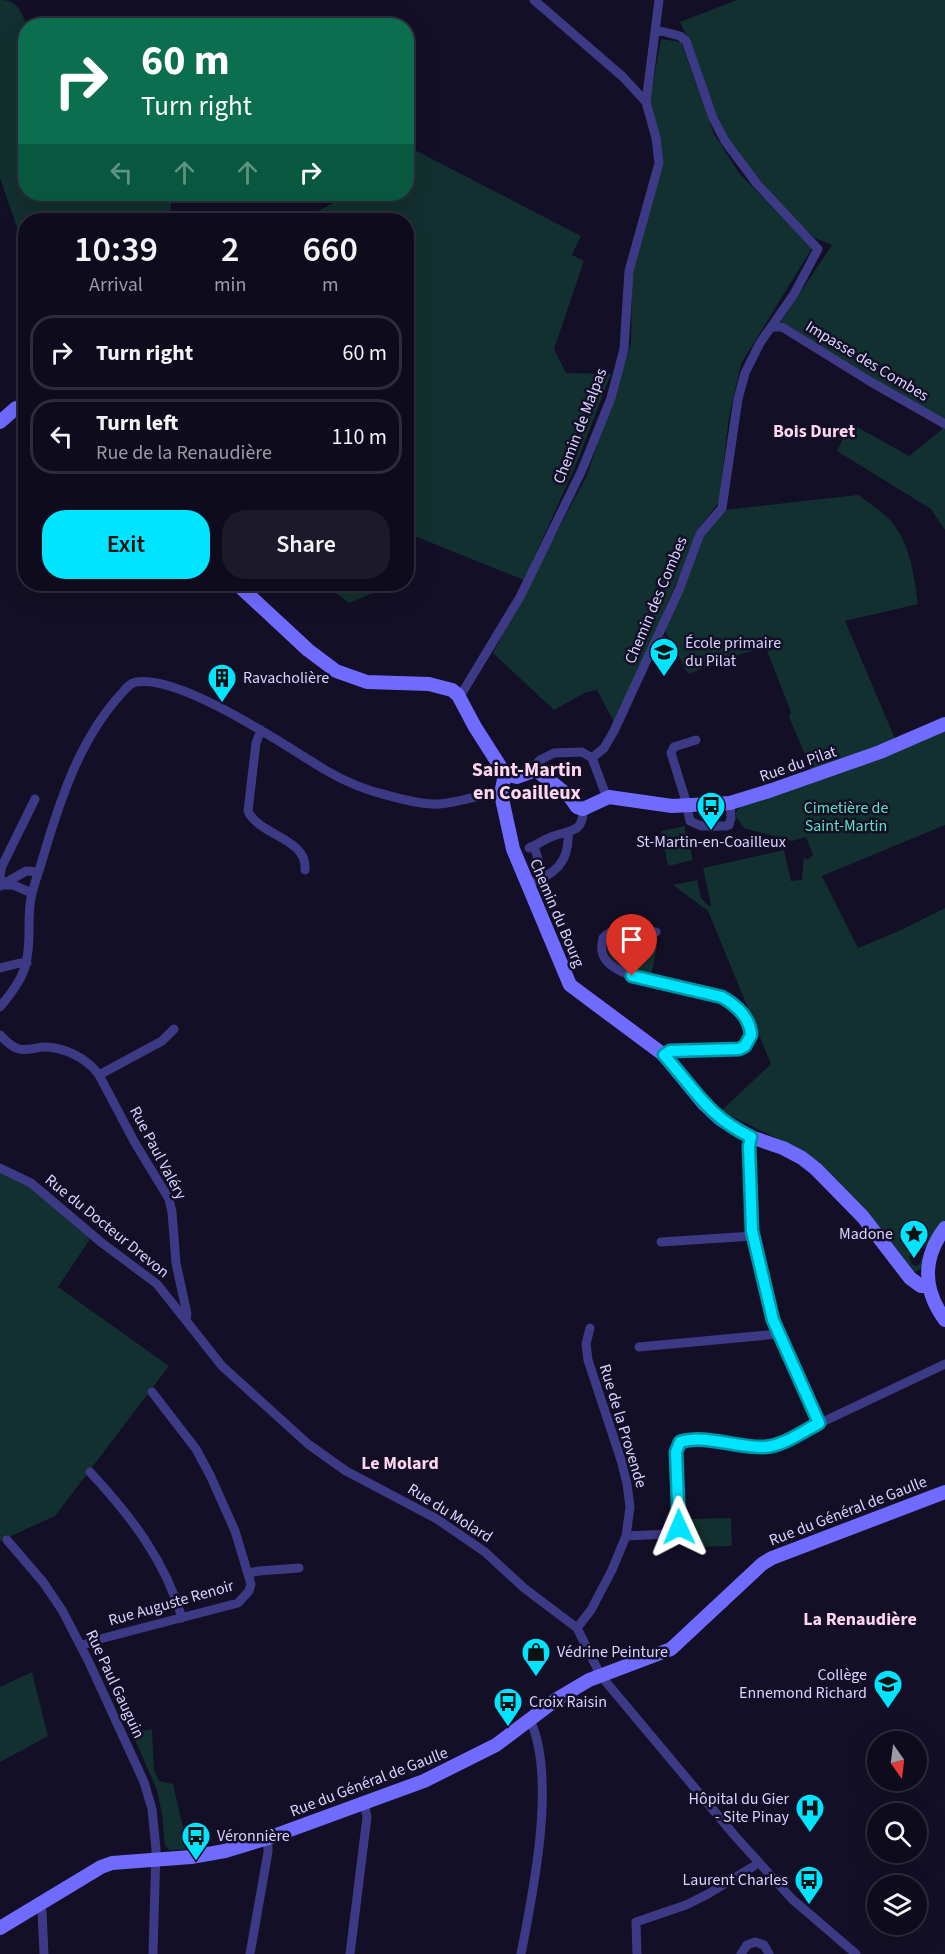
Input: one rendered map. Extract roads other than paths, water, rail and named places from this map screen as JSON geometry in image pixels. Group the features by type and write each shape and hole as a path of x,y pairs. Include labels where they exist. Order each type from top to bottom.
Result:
{"street":[{"path":"534,0 622,76 646,102"},
{"name":"Chemin de Malpas","path":"459,698 520,597 582,470 611,398 626,337 629,271 659,163 656,138 646,102 657,30 659,0"},
{"name":"Chemin des Combes","path":"592,758 604,748 614,731 679,590 700,534 722,508 742,383 755,352 794,294 818,249 757,184 725,141 713,118 684,37 657,30"},
{"name":"Impasse des Combes","path":"773,327 782,327 945,424"},
{"path":"0,422 18,408"},
{"path":"245,591 308,650 336,671 356,679 381,683 438,685 452,690 505,774 517,777 531,770 540,759 558,751 582,752 592,758 606,798 583,809 577,807 570,797 554,786 544,775 531,770"},
{"path":"0,1007 22,977 27,963 32,893 53,822 71,774 109,707 128,686 138,682 148,682 174,687 261,730 328,772 388,796 440,804 501,794"},
{"name":"Rue du Pilat","path":"606,798 655,804 730,803 880,752 945,724"},
{"path":"261,730 256,743 248,811 254,819 302,854 306,870"},
{"path":"696,740 674,747 671,753 688,817 694,824 721,827 729,825 730,803"},
{"name":"Chemin du Bourg","path":"505,774 501,794 513,849 534,904 570,985 664,1055 704,1104 720,1119 751,1137 783,1148 816,1169 863,1218 910,1278 921,1286 928,1286"},
{"path":"1,886 2,866 35,799"},
{"path":"538,859 531,847 578,827 583,809"},
{"path":"528,884 558,868 564,859 568,832"},
{"path":"1,886 26,871 38,872"},
{"path":"1,886 13,885 32,893"},
{"path":"656,932 614,929 603,938 604,959 611,966 632,976 722,997 734,1004 743,1014 751,1029 749,1041 739,1049 670,1051 664,1055"},
{"path":"0,968 22,962 27,963"},
{"path":"99,1075 162,1041 174,1029"},
{"name":"Rue Paul Valéry","path":"0,1035 17,1049 52,1047 67,1051 93,1068 99,1075 135,1143 169,1199 176,1263 187,1314 186,1320"},
{"path":"751,1137 749,1146 750,1199 753,1236 779,1334 819,1423"},
{"name":"Rue du Docteur Drevon","path":"0,1168 31,1183 102,1243 149,1278 168,1296 186,1320"},
{"path":"945,1228 932,1253 928,1286 931,1298 945,1320"},
{"path":"662,1242 753,1236"},
{"name":"Rue du Molard","path":"186,1320 222,1366 308,1444 346,1471 437,1520 485,1551 524,1588 577,1628 601,1676 762,1868 799,1905 856,1954"},
{"name":"Rue de la Provende","path":"577,1628 601,1594 626,1536 630,1507 621,1460 588,1360 586,1344 590,1328"},
{"path":"639,1347 779,1334"},
{"path":"626,1536 670,1534 678,1531 676,1452 680,1442 698,1440 734,1445 768,1446 776,1444 945,1364"},
{"name":"Rue Auguste Renoir","path":"81,1646 96,1640 238,1603 249,1591 251,1584 235,1531 210,1475 196,1449 152,1392"},
{"path":"90,1472 120,1504 140,1531 170,1585 182,1618"},
{"name":"Rue du Général de Gaulle","path":"0,1928 101,1867 112,1863 208,1855 268,1838 424,1781 462,1764 496,1745 573,1689 671,1650 762,1564 772,1558 945,1492"},
{"name":"Rue Paul Gauguin","path":"7,1540 43,1582 62,1610 144,1782 153,1817 156,1859 153,1954"},
{"name":"Rue Auguste Renoir","path":"249,1574 259,1571 299,1569"},
{"path":"521,1954 537,1864 542,1785 538,1744 530,1720"},
{"path":"350,1954 367,1817 364,1803"},
{"path":"250,1954 268,1852 268,1838"},
{"path":"637,1954 636,1922 686,1905 754,1866"},
{"path":"39,1904 42,1911 44,1954"},
{"path":"741,1954 747,1945 755,1942 764,1945 769,1954"}],"place":[{"name":"École primaire du Pilat","path":"664,678"},
{"name":"Ravacholière","path":"222,704"},
{"name":"St-Martin-en-Coailleux","path":"711,832"},
{"name":"Madone","path":"914,1260"},
{"name":"Védrine Peinture","path":"536,1678"},
{"name":"Collège Ennemond Richard","path":"888,1710"},
{"name":"Croix Raisin","path":"508,1728"},
{"name":"Hôpital du Gier - Site Pinay","path":"810,1834"},
{"name":"Véronnière","path":"196,1862"},
{"name":"Laurent Charles","path":"809,1906"}],"district":[{"name":"Bois Duret","path":"814,431"},
{"name":"Saint-Martin en Coailleux","path":"527,782"},
{"name":"Le Molard","path":"400,1463"},
{"name":"La Renaudière","path":"860,1619"}],"park label":[{"name":"Cimetière de Saint-Martin","path":"846,817"}]}
